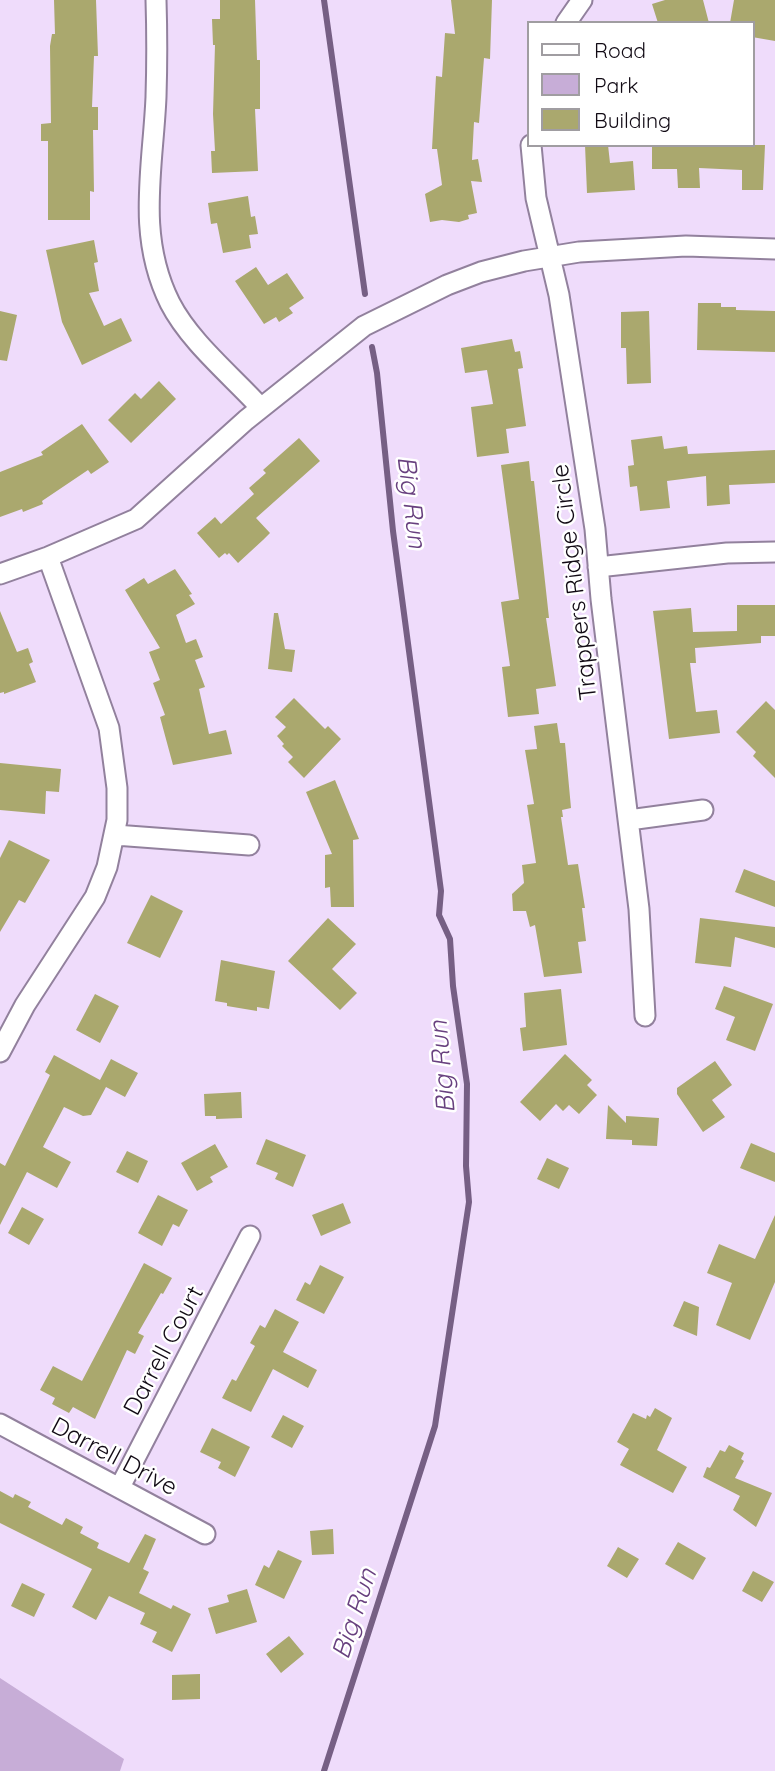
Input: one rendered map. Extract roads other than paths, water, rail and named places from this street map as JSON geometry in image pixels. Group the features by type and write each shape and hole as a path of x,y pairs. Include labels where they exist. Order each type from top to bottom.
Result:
{"street":[{"path":"156,0 156,97 148,210 151,245 158,274 171,303 189,332 261,408"},
{"path":"567,21 582,0"},
{"name":"Trappers Ridge Circle","path":"531,147 536,198 559,295 596,529 598,567 639,909 645,1016"},
{"path":"0,574 48,557 136,519 261,408 363,326 447,285 481,272 579,252 686,246 775,249"},
{"path":"598,567 727,553 775,552"},
{"path":"0,1052 25,1005 95,897 107,867 115,835 117,788 109,728 48,557"},
{"path":"629,820 703,810"},
{"path":"115,835 249,845"},
{"name":"Darrell Court","path":"120,1488 250,1236"},
{"name":"Darrell Drive","path":"0,1424 205,1534"}],"waterway":[{"name":"Big Run","path":"324,0 365,294"},
{"name":"Big Run","path":"324,1771 435,1426 469,1202 466,1166 467,1084 453,986 450,939 439,915 441,891 393,531 372,347"}]}
